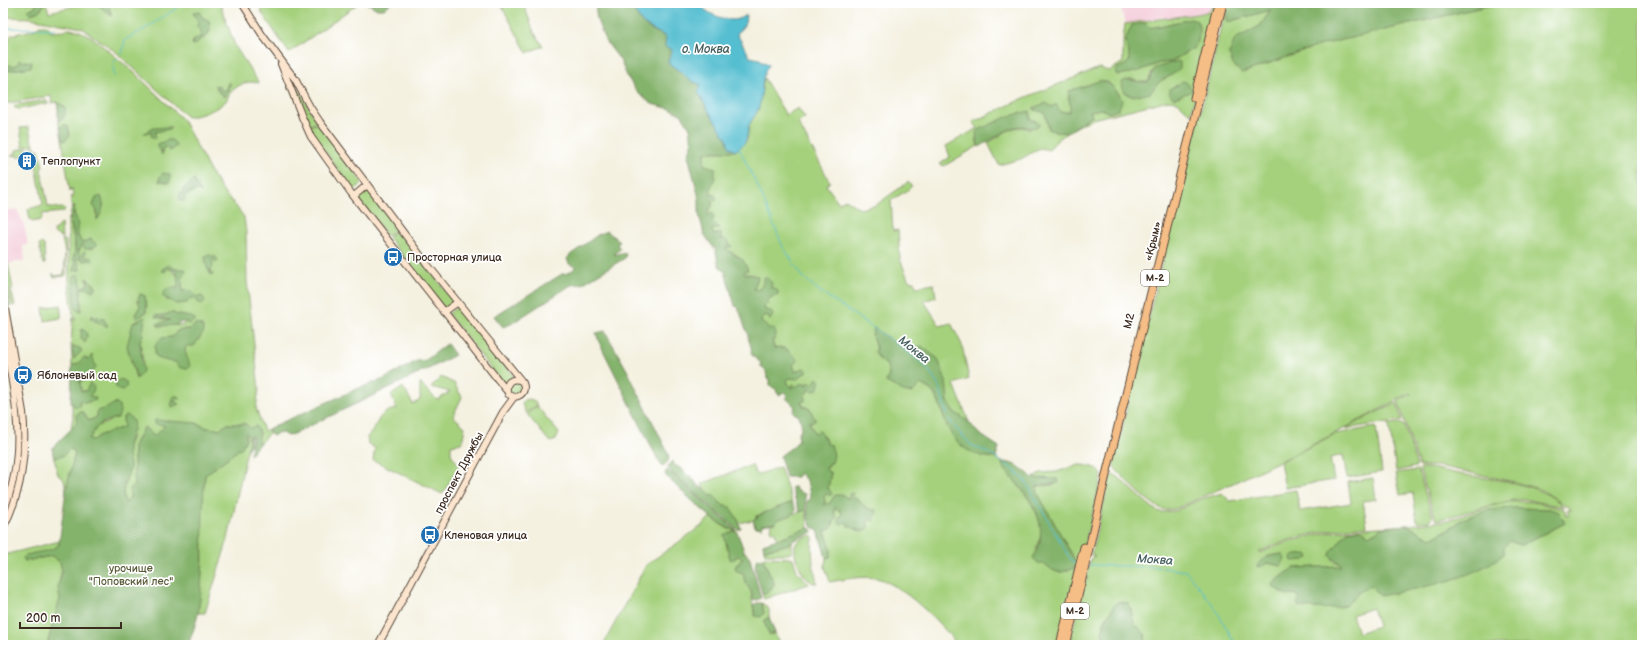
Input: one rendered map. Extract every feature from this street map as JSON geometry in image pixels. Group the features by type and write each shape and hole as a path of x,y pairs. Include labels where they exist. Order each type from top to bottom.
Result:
{"highway":[{"name":"М2","path":"1060,645 1218,3"},
{"name":"«Крым»","path":"1066,645 1084,577 1087,554 1223,3"}],"main road":[{"path":"242,3 250,18 279,59 315,114 367,185 520,380 524,387 520,396 514,397 507,392 354,196 308,131 290,77"},
{"path":"354,196 367,185"},
{"path":"3,296 25,429 22,472 12,509 3,528"},
{"path":"444,312 458,302"},
{"path":"3,331 17,413 18,437 16,471 3,512"},
{"path":"508,406 510,400 507,392 507,385 510,381 515,379 520,380"},
{"name":"проспект Дружбы","path":"378,645 514,397"}],"shaded area":[{"path":"1107,3 1214,3 1209,12 1169,19 1162,17 1125,24 1120,4"},
{"path":"17,209 24,224 28,245 23,246 25,260 7,264 3,243 3,211"}],"green space":[{"path":"10,3 38,3 36,6 27,11 30,14 37,12 43,7 43,3 46,3 49,12 75,6 74,3 92,3 99,4 111,15 108,5 101,3 220,3 235,46 259,83 247,82 240,85 231,92 225,102 220,106 206,113 187,117 116,52 82,28 30,18 3,17 3,12 6,10 5,5","holes":["199,12 202,17 209,21 210,31 205,38 202,38 194,45 192,44 193,41 201,36 201,31 197,27 198,20 193,13","228,83 230,83 229,92 223,96 223,94 219,93 215,85 220,87 222,91 227,90"]},
{"path":"38,3 43,3 44,6 37,12 30,14 27,11 36,6"},
{"path":"94,3 108,4 112,16 99,6"},
{"path":"260,3 359,3 289,53 262,13"},
{"path":"367,3 391,3 384,9 377,9"},
{"path":"500,3 523,3 534,32 543,46 527,53"},
{"path":"595,3 615,4 630,7 634,10 644,25 666,38 670,47 668,63 689,80 701,85 698,92 727,139 729,147 735,151 705,152 704,165 715,168 711,195 715,195 717,200 712,201 712,206 707,212 708,215 712,213 714,218 712,221 719,228 715,230 713,228 712,232 714,235 721,233 721,239 725,239 732,246 730,248 728,246 726,249 743,260 748,270 744,272 745,274 758,276 754,289 760,290 760,287 763,285 763,278 766,277 772,283 771,288 778,291 778,295 768,299 768,303 764,305 765,310 771,311 773,315 770,320 767,315 762,317 761,322 769,328 774,329 776,334 775,340 772,340 774,348 788,350 798,361 793,364 795,372 804,368 807,371 797,379 790,378 787,380 789,386 792,388 792,385 794,384 795,387 805,383 806,387 808,386 807,382 813,384 817,378 820,381 817,390 812,391 809,389 807,393 804,394 806,397 805,401 801,402 803,406 811,410 815,418 815,421 809,422 815,434 820,431 828,445 831,444 834,455 832,463 829,463 829,467 826,467 827,471 831,473 828,488 832,494 830,496 827,494 824,496 825,502 823,505 830,503 835,495 844,495 846,498 849,498 849,494 853,493 853,498 858,499 864,506 876,510 877,514 874,517 875,520 873,521 870,519 867,523 869,528 862,532 847,525 848,523 845,522 842,524 838,522 842,514 841,511 835,507 834,511 837,518 831,529 825,531 831,550 830,557 826,558 818,530 811,526 808,517 807,501 811,499 807,481 800,473 797,477 786,477 780,456 793,446 799,439 798,434 801,424 798,415 793,412 795,407 786,398 787,394 782,393 780,395 777,393 776,389 770,386 770,379 767,378 766,371 761,367 761,363 751,354 748,333 741,313 738,307 735,306 725,272 719,266 715,248 704,234 699,214 699,198 688,155 692,145 690,128 682,115 671,109 652,104 638,93 628,78 620,60 605,40 597,20"},
{"path":"1214,3 1219,3 1191,114 1179,103 1169,100 1093,119 1070,131 1092,116 1089,111 1102,109 1109,113 1120,95 1108,82 1099,81 1086,87 1074,89 1068,97 1071,106 1069,112 1045,113 1049,130 1067,133 1049,150 1040,148 1021,159 999,165 988,143 1013,128 1018,127 1031,129 1036,121 1030,119 1030,111 976,138 978,146 944,166 940,164 950,157 946,146 978,128 973,122 1024,98 1099,68 1109,71 1123,62 1123,39 1125,24 1209,12","holes":["1191,19 1195,47 1171,62 1160,63 1139,71 1119,75 1117,68 1125,66 1129,62 1129,53 1125,41 1132,25 1150,28","1152,72 1172,75 1160,81 1150,93 1131,96 1125,93 1131,79 1139,82 1148,82","1186,82 1192,89 1187,92 1172,87"]},
{"path":"1499,3 1642,3 1642,645 1146,645 1145,634 1134,623 1129,603 1117,602 1105,620 1102,632 1108,645 1069,645 1086,578 1088,579 1087,574 1091,558 1095,556 1091,555 1110,477 1113,475 1117,476 1157,511 1162,512 1175,511 1201,499 1222,493 1230,501 1296,490 1300,511 1351,503 1348,482 1373,478 1376,499 1363,501 1367,526 1312,534 1272,546 1259,552 1260,553 1285,543 1325,533 1352,529 1442,521 1493,506 1517,501 1537,503 1564,509 1567,516 1569,516 1567,510 1568,509 1571,511 1571,509 1542,490 1515,482 1438,466 1419,466 1398,401 1411,394 1410,393 1284,459 1171,510 1161,509 1154,505 1131,485 1113,466 1223,18 1227,10 1227,22 1271,10 1260,26 1235,39 1242,73 1321,45","holes":["1516,508 1550,509 1565,523 1521,545 1510,541 1504,547 1362,588 1346,605 1299,600 1298,596 1294,594 1288,596 1272,586 1274,582 1294,568 1341,566 1341,564 1334,561 1330,555 1331,552 1368,535 1407,525 1431,538 1448,530 1463,519 1489,510","1282,554 1281,566 1268,563 1268,556","1372,608 1378,626 1358,633 1352,615"]},
{"path":"1499,3 1321,45 1242,73 1233,65 1229,54 1235,39 1260,26 1271,10 1227,22 1228,4"},
{"path":"199,12 202,17 209,21 210,31 205,38 202,38 195,45 192,44 193,41 201,36 201,31 197,27 198,20 193,13"},
{"path":"1191,19 1197,21 1199,26 1198,41 1195,47 1171,62 1159,63 1139,71 1119,75 1116,74 1116,69 1129,62 1129,53 1125,41 1132,25 1146,23 1151,28"},
{"path":"40,25 48,26 51,32 64,31 68,29 77,30 92,37 136,74 183,120 211,173 224,193 244,217 246,232 247,281 259,389 256,408 264,431 276,425 269,429 269,433 259,444 251,428 249,428 246,424 228,424 219,429 207,428 196,423 166,426 154,436 144,427 134,448 133,491 126,503 123,494 130,466 128,449 132,437 123,417 124,427 100,435 94,440 89,439 97,426 107,423 112,419 107,408 98,411 97,417 88,421 85,417 78,419 74,427 71,428 73,416 71,402 75,407 80,400 89,396 86,391 81,391 80,380 84,380 88,376 88,360 72,366 71,343 73,317 75,321 75,315 73,315 69,282 68,219 70,217 75,248 76,270 80,270 76,259 82,243 78,234 78,225 74,212 74,206 72,207 72,188 70,192 62,139 65,141 70,134 68,126 61,126 60,128 58,121 64,118 57,102 52,103 51,96 3,104 3,71 26,68 32,63 3,67 3,45 8,43 11,35 33,30","holes":["194,180 198,190 184,196 179,195","96,201 104,204 97,219","167,268 179,268 185,274 182,276 182,291 197,297 198,303 196,300 190,298 186,303 166,300 178,289 179,277","140,294 145,296 147,306 146,313 135,315 140,306 138,300","174,314 193,318 180,326 158,326 160,323 168,322 170,320 158,318 161,315","196,324 185,348 185,355 188,359 173,362 167,361 161,338 173,337 184,329 190,329","143,334 140,341 143,362 136,379 127,346"]},
{"path":"19,60 22,62 32,62 31,67 3,71 3,67 7,65 15,66 18,64"},
{"path":"1178,61 1180,62 1180,68 1172,75 1160,81 1150,93 1129,95 1122,86 1123,81 1126,80 1148,82 1155,68"},
{"path":"292,78 317,122 308,126 291,80"},
{"path":"764,78 786,115 798,108 805,118 798,123 830,182 826,185 839,203 845,199 860,209 876,205 908,182 912,186 891,200 893,231 898,230 900,259 909,281 914,281 916,287 934,284 936,297 924,301 940,326 951,323 962,345 969,379 954,384 969,422 954,412 948,402 938,359 921,346 912,349 901,347 874,328 872,336 879,359 887,365 889,375 886,382 912,393 921,384 932,391 938,401 948,427 986,457 996,458 1002,462 1003,467 1032,505 1038,516 1040,527 1040,538 1036,549 1046,563 1052,569 1059,572 1078,568 1060,645 957,645 932,616 897,587 886,581 865,577 830,582 825,567 826,558 830,557 831,550 825,531 831,529 834,521 835,507 841,511 842,514 839,518 862,532 870,518 876,515 852,497 845,498 835,495 830,503 823,506 825,502 824,496 827,494 831,473 827,471 826,467 828,445 824,437 816,434 810,424 813,417 807,407 803,406 801,402 804,394 815,382 813,384 807,383 808,386 806,387 805,383 795,388 789,386 787,380 790,378 797,378 804,374 804,368 795,372 787,349 780,347 774,348 772,340 774,329 769,328 761,322 762,317 767,315 770,320 772,315 765,310 764,305 768,299 778,295 771,287 763,283 760,290 754,289 758,279 752,274 745,274 738,256 726,249 728,246 721,239 721,233 713,235 711,221 712,213 708,215 707,212 712,206 710,185 716,177 704,165 705,152 723,152 747,141 749,125 758,109"},
{"path":"1099,81 1107,83 1118,93 1122,100 1119,109 1109,113 1102,109 1090,111 1092,115 1067,133 1049,130 1045,113 1033,108 1046,103 1052,107 1056,104 1060,112 1069,112 1069,91"},
{"path":"1182,81 1186,82 1192,91 1175,98 1170,94 1169,89 1178,85"},
{"path":"230,82 229,92 223,97 223,94 219,93 215,85 220,87 222,91 227,90 228,83"},
{"path":"46,100 49,105 47,103 46,105 43,104 20,109 15,108 15,105"},
{"path":"57,102 65,107 64,116 58,121 58,110"},
{"path":"1030,111 1030,119 1039,123 1038,127 1012,128 979,147 978,146 976,133 978,130 1009,116"},
{"path":"318,123 363,183 353,191 308,127"},
{"path":"64,124 68,126 70,135 65,141 62,139 60,128"},
{"path":"29,127 32,143 34,143 34,145 23,147 20,128"},
{"path":"171,127 170,129 155,132 155,138 151,136 152,133 144,133 154,128"},
{"path":"172,140 177,145 171,151 168,150 169,148 167,147 163,148 162,155 160,149 157,147 158,144"},
{"path":"35,146 35,149 39,149 43,167 41,169 48,207 63,208 65,210 63,212 42,214 43,218 41,220 32,222 30,220 28,209 43,205 34,154 17,157 17,155 12,156 12,154 16,153 16,150 27,148 28,151"},
{"path":"163,173 170,174 171,177 169,183 159,182 160,176"},
{"path":"194,180 195,184 202,193 196,190 193,193 191,192 184,196 185,200 180,201 179,195 183,193 183,189"},
{"path":"365,189 368,190 397,228 387,236 357,197"},
{"path":"101,196 103,208 97,220 97,211 93,205 96,198"},
{"path":"75,206 74,215 78,221 77,234 82,243 91,239 97,245 94,248 85,249 82,244 78,251 81,258 76,259 79,263 80,270 76,270 74,272 75,264 73,258 75,254 75,244 70,214 72,207"},
{"path":"61,224 62,238 54,233 54,230"},
{"path":"398,229 454,302 445,309 388,237"},
{"path":"607,231 620,242 617,244 620,249 614,254 626,254 625,258 582,284 571,285 511,324 503,327 494,316 562,274 573,270 576,267 569,264 567,259 570,255 599,234"},
{"path":"3,239 13,289 11,290 15,305 12,306 5,269 7,265"},
{"path":"62,239 66,241 66,275 54,277 53,273 54,276 64,275 65,253"},
{"path":"41,243 44,245 45,264 43,264 39,245"},
{"path":"83,252 85,252 86,258 90,257 94,260 83,261 81,258 83,257"},
{"path":"209,255 218,259 216,263 214,259 212,260 213,267 210,270 213,275 211,275 207,268 205,257"},
{"path":"169,265 175,269 185,269 186,272 182,276 182,291 190,290 197,297 202,296 205,300 204,303 201,304 190,298 187,303 176,304 162,296 166,289 173,287 178,289 177,274 168,268 165,272 162,271 162,269"},
{"path":"3,266 10,306 8,306 3,282"},
{"path":"78,274 80,277 81,288 88,284 86,278 95,285 93,291 86,288 81,289 81,311 76,310 75,307 73,277"},
{"path":"140,294 145,296 146,310 143,315 136,318 135,315 140,306 138,300"},
{"path":"61,305 61,318 45,321 43,308"},
{"path":"459,306 515,377 504,385 448,314"},
{"path":"3,309 18,386 22,440 15,488 11,498 20,445 20,431"},
{"path":"172,312 178,315 194,318 196,320 189,324 186,322 181,322 177,325 158,326 157,324 170,320 155,317 156,315 163,316"},
{"path":"93,315 95,318 98,316 101,319 103,318 108,326 104,326 90,318"},
{"path":"145,317 143,334 140,341 143,371 137,379 127,346 133,323"},
{"path":"196,324 202,326 204,332 194,346 187,346 185,348 190,367 187,369 181,368 175,361 173,362 160,359 155,355 155,346 161,338 173,337 177,331 190,329"},
{"path":"874,328 901,347 912,349 921,346 938,359 946,381 948,402 954,412 969,422 978,433 999,447 996,458 980,456 973,453 967,450 956,440 945,422 938,400 929,389 921,384 912,393 905,392 886,382 889,375 887,365 879,359 875,352 876,347 872,336"},
{"path":"83,329 87,336 85,343 81,339 81,330"},
{"path":"605,331 627,370 668,453 668,461 662,466 599,342 596,333"},
{"path":"447,344 455,355 425,371 421,371 418,374 289,436 279,432 273,436 269,433 269,429 276,425 359,388 384,379 417,361 426,360"},
{"path":"73,346 80,348 82,351 74,359 72,351"},
{"path":"92,355 96,368 84,381 80,380 81,391 86,391 90,383 94,387 93,392 89,396 95,397 96,400 85,403 80,400 80,406 75,407 71,402 72,366 79,363 84,357 88,360"},
{"path":"441,377 454,383 462,397 453,416 465,427 462,443 451,445 451,454 459,465 442,494 373,460 375,448 368,444 367,437 381,416 397,409 391,395 403,387 413,404 420,400 420,383 437,400 450,392 431,387"},
{"path":"119,380 123,380 125,381 125,389 119,390 116,387 116,383"},
{"path":"513,382 517,382 521,388 517,394 513,394 509,390 509,386"},
{"path":"179,396 180,399 175,400 175,402 179,404 172,407 172,398"},
{"path":"524,400 533,400 537,405 526,413 522,404"},
{"name":"урочище \"Поповский лес\"","path":"115,403 119,405 120,412 118,418 107,421 98,426 89,439 94,440 100,435 124,427 123,417 126,415 133,421 134,425 128,450 130,469 123,493 126,503 130,499 130,489 134,486 134,446 144,427 154,436 165,426 155,424 155,420 196,423 207,428 219,429 228,424 246,424 250,428 256,426 260,434 258,440 259,444 250,455 253,439 251,435 251,445 248,448 249,436 246,433 246,440 242,447 205,475 202,578 198,613 188,645 50,645 48,641 60,599 58,587 62,570 60,562 52,556 25,561 23,558 31,554 50,550 59,545 66,489 75,453 73,450 69,449 63,456 54,458 53,448 77,422 76,415 79,412 83,412 89,421 97,417 97,411 107,408"},
{"path":"1397,403 1402,420 1344,429"},
{"path":"537,406 559,433 556,440 551,442 548,440 527,414"},
{"path":"1399,423 1404,425 1417,466 1396,471 1389,424"},
{"path":"1376,427 1382,472 1347,478 1343,455 1330,458 1334,480 1285,488 1280,462 1335,434"},
{"path":"246,432 249,436 248,446 228,539 205,613 198,613 203,560 202,502 205,475 242,447"},
{"path":"69,449 73,450 75,453 66,490 64,480 58,475 54,458 63,456"},
{"path":"673,461 674,465 682,469 688,476 690,475 698,486 706,490 711,496 713,495 724,506 730,507 741,528 738,530 673,474 668,468"},
{"path":"1002,462 1011,463 1023,469 1033,478 1058,479 1059,483 1037,486 1038,494 1076,562 1080,562 1078,568 1063,572 1056,572 1045,565 1038,563 1033,558 1040,542 1041,529 1039,519 1030,500 1003,467"},
{"path":"752,465 756,475 780,467 792,502 756,516 759,517 753,520 739,523 730,507 724,506 713,495 711,496 701,484"},
{"path":"1079,465 1092,467 1098,470 1102,475 1081,560 1080,562 1076,562 1038,494 1037,486 1055,485 1033,478 1040,473 1056,472"},
{"path":"1421,468 1436,469 1515,483 1543,492 1564,507 1524,499 1508,501 1437,520 1420,470"},
{"path":"667,470 736,530 730,529 711,517 667,477 665,474"},
{"path":"1418,470 1433,517 1430,521 1417,522 1413,493 1400,495 1396,473"},
{"path":"795,487 797,491 805,494 806,510 800,512 791,488"},
{"path":"792,502 796,510 792,515 777,520 776,523 761,525 763,526 762,528 755,527 753,520 758,517 755,517"},
{"path":"1516,508 1550,509 1559,512 1565,523 1521,545 1510,541 1504,547 1504,554 1491,563 1461,577 1429,586 1380,596 1372,586 1367,587 1360,591 1347,604 1337,608 1299,607 1297,604 1299,600 1298,596 1294,594 1288,596 1272,586 1274,582 1294,568 1341,566 1341,564 1330,556 1331,552 1348,531 1361,530 1368,535 1376,532 1380,528 1407,525 1431,538 1448,530 1463,519 1489,510"},
{"path":"806,510 808,528 777,539 775,532 771,531 772,523 776,523 777,520"},
{"path":"710,517 728,529 736,530 737,532 734,531 735,559 738,556 745,558 735,566 743,573 745,582 751,591 754,613 758,616 764,613 762,603 769,609 769,617 764,621 769,635 775,633 780,645 603,645 646,565 703,525"},
{"path":"808,528 812,529 813,532 786,545 764,550 763,544"},
{"path":"734,531 737,532 745,553 749,555 761,598 757,600 753,599 751,591 745,582 743,573 737,571 735,567 743,558 738,556 732,560 730,559 724,535"},
{"path":"811,535 813,537 813,566 817,583 813,583 800,569 795,553 795,545 797,542"},
{"path":"60,541 55,548 50,551 26,555 25,561 52,556 60,562 62,570 58,587 60,599 48,641 50,645 3,645 3,555"},
{"path":"792,542 792,552 788,554 765,554 764,550 786,545"},
{"path":"1282,554 1285,559 1281,566 1268,563 1260,567 1257,566 1264,558"},
{"path":"1307,554 1309,557 1305,560 1292,561 1291,557"},
{"path":"764,557 793,558 797,571 809,584 764,599 762,593 766,594 774,583 763,559"},
{"path":"757,558 763,559 774,583 766,594 762,593 757,576 755,566"},
{"path":"1117,602 1129,603 1134,623 1145,634 1146,645 1108,645 1102,632 1105,620"},
{"path":"762,603 764,613 761,617 755,616 753,605"},
{"path":"769,617 775,633 769,635 764,621"}],"water":[{"name":"о. Моква","path":"615,3 700,3 702,7 710,13 724,18 736,20 746,15 745,24 737,34 750,57 760,59 762,62 769,65 764,75 758,110 749,126 746,141 742,146 735,151 729,147 727,139 698,92 701,85 689,80 668,63 672,50 665,47 666,37 643,24 633,9"}],"waterway":[{"path":"122,54 125,40 150,26 184,3"},
{"path":"3,28 56,29"},
{"path":"114,76 113,63 118,58"},
{"name":"Моква","path":"739,148 759,189 783,247 803,277 818,290 901,347 924,365 933,376 940,389 947,415 953,425 971,445 987,452 1013,469 1026,482 1069,557 1077,565"},
{"name":"Моква","path":"1089,565 1157,567 1186,571 1214,606 1236,645"}],"place":[{"name":"Теплопункт","path":"27,161"},
{"name":"Просторная улица","path":"393,257"},
{"name":"Яблоневый сад","path":"23,375"},
{"name":"Кленовая улица","path":"430,535"}]}
